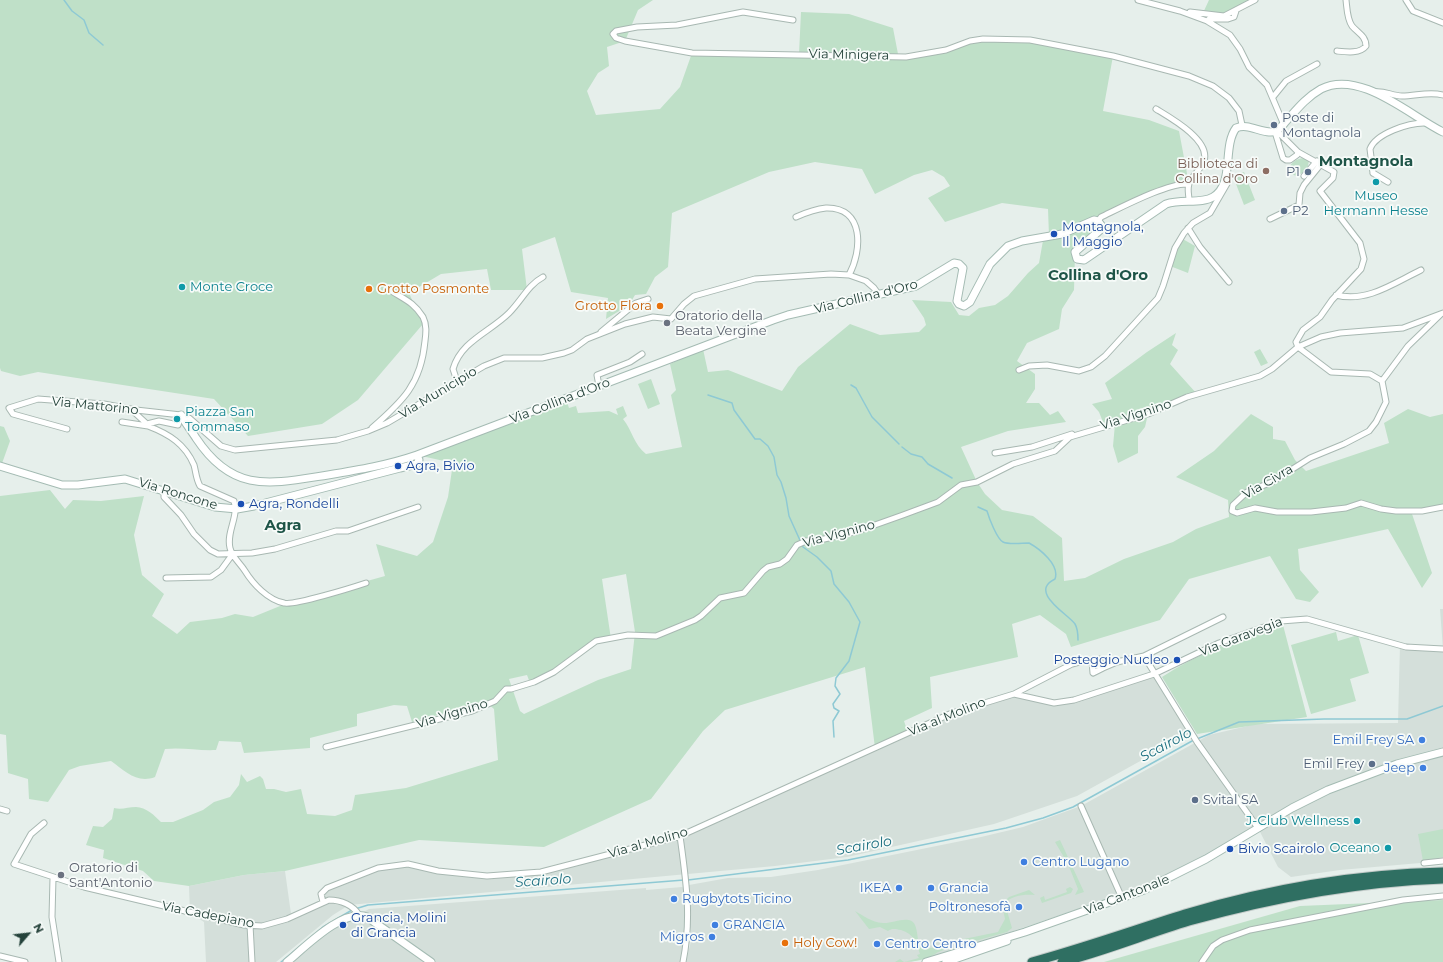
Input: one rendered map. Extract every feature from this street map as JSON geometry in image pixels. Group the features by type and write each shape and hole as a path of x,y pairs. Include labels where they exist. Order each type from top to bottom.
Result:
{"highway":[{"path":"1395,878 1417,869 1443,868"},
{"path":"1032,962 1073,951 1186,914 1237,900 1314,885 1443,872"},
{"path":"1395,878 1420,884 1443,883"},
{"path":"1062,962 1188,922 1238,908 1395,878 1443,879"}],"street":[{"path":"1138,0 1180,11 1207,21 1230,35 1240,48 1249,67 1264,80 1273,97 1284,125"},
{"path":"1180,11 1218,16 1236,11 1255,0"},
{"path":"1337,51 1350,52 1363,49 1366,46 1364,37 1352,26 1349,20 1346,0"},
{"path":"1406,0 1413,11 1443,23"},
{"path":"1207,21 1209,19 1230,19 1234,17 1236,11"},
{"name":"Via Minigera","path":"793,20 743,12 677,25 637,27 616,31 613,34 614,37 625,41 688,53 906,57 946,50 970,41 983,39 1030,40 1112,56 1189,76 1213,86 1229,98 1239,111 1242,125"},
{"path":"1273,97 1286,81 1317,64"},
{"path":"1276,132 1284,125 1300,105 1321,90 1330,86 1345,84 1374,92 1424,123 1443,132"},
{"path":"1374,92 1381,91 1401,96 1424,93 1443,95"},
{"path":"1156,109 1181,125 1194,137 1202,148 1204,162 1189,184 1189,200"},
{"path":"1388,182 1371,175 1370,149 1376,140 1395,130 1424,123"},
{"path":"1189,184 1177,185 1101,217 1098,221 1101,228 1076,250 1075,254 1077,259 1084,260 1166,204 1212,198 1218,193 1225,178 1230,141 1233,132 1236,128 1242,125 1276,132 1298,152 1319,163 1334,174 1333,178 1321,189 1321,194 1360,243 1364,255 1361,269 1336,295 1320,317 1303,330 1296,342 1298,347 1331,372 1370,374 1382,381 1408,346 1431,325 1436,317 1443,313"},
{"path":"1276,132 1279,149 1285,160 1292,159 1298,152"},
{"path":"1304,176 1319,163"},
{"path":"1270,219 1299,204 1299,194 1319,163"},
{"path":"1019,370 1029,366 1047,365 1079,371 1091,367 1105,356 1158,298 1175,248 1188,228 1210,213 1214,208 1228,182 1225,178"},
{"path":"796,217 826,208 835,210 851,218 856,227 858,242 854,266 849,275 866,281 874,288 879,296"},
{"name":"Via Collina d'Oro","path":"181,415 211,458 225,470 252,481 280,482 385,465 417,455 788,315 879,296 920,284 951,264 957,263 961,265 963,272 957,301 961,306 964,306 970,302 993,259 1008,246 1022,241 1062,234 1094,220 1098,221"},
{"path":"1188,228 1200,247 1229,282"},
{"path":"1336,295 1344,297 1373,294 1421,270"},
{"name":"Via Municipio","path":"181,415 189,418 221,446 231,450 337,440 368,431 387,423 457,381 498,359 542,358 564,353 601,333 648,318 671,318 675,312 692,297 755,279 831,274 849,275"},
{"path":"457,381 453,369 463,349 507,315 532,284 544,277"},
{"path":"368,431 402,400 415,381 424,357 426,328 423,318 408,299 393,292"},
{"path":"601,333 636,303 648,299"},
{"path":"1298,347 1333,334 1391,330 1411,326 1443,313"},
{"path":"1428,318 1431,325"},
{"name":"Via Vignino","path":"326,747 472,711 495,701 506,689 511,689 534,682 554,672 596,641 628,635 656,636 695,620 720,598 744,594 763,571 768,567 780,564 787,559 799,544 806,541 820,540 858,531 938,502 961,486 977,482 1013,464 1055,451 1070,437 1088,430 1148,414 1187,397 1260,376 1272,369 1298,347"},
{"path":"599,386 597,375 630,362 642,354"},
{"name":"Via Civra","path":"1382,381 1386,402 1376,422 1369,431 1344,444 1310,458 1272,482 1247,492 1233,505 1232,511 1237,514 1255,508 1277,512 1311,512 1346,508 1361,504 1396,511 1422,511 1443,507"},
{"name":"Via Mattorino","path":"67,429 13,414 9,408 38,399 104,404 136,410 181,415"},
{"path":"135,413 148,425 170,436 179,443 192,461 200,486 231,498 234,501 237,509 229,543 232,554 239,561 252,583 275,600 285,604 345,590 366,583"},
{"path":"122,422 148,425 159,421 178,425 181,415"},
{"path":"995,453 1032,447 1082,430 1088,430"},
{"name":"Via Roncone","path":"0,466 44,481 62,485 78,485 125,479 216,507 237,509 260,505 400,468 412,467 417,464 419,460 417,455"},
{"path":"164,491 164,497 181,515 194,534 210,550 218,554 260,552 336,531 348,531 418,507"},
{"path":"166,578 211,577 221,570 232,554"},
{"name":"Via Garavegia","path":"1103,668 1117,662 1144,656 1223,616"},
{"name":"Via Garavegia","path":"1154,674 1223,641 1271,624 1289,620 1307,619 1400,645 1443,650"},
{"path":"1144,656 1191,733 1258,828"},
{"path":"1089,661 1103,668"},
{"path":"1089,661 1093,673 1103,668"},
{"name":"Via al Molino","path":"323,902 321,894 327,888 378,868 408,864 438,871 487,876 535,873 680,836 952,713 1014,694 1063,667 1089,661"},
{"path":"1014,694 1045,702 1064,702 1154,674"},
{"name":"Via Cantonale","path":"926,962 954,959 1122,898 1176,876 1224,850 1292,808 1352,780 1401,763 1442,753"},
{"path":"1081,806 1122,898"},
{"path":"0,809 7,811"},
{"name":"Via Cadepiano","path":"44,824 31,834 14,864 53,878 190,913 250,925 262,926 287,919 323,902 336,900 349,905 358,913 367,917 432,962"},
{"path":"680,836 689,922 683,962"},
{"path":"1424,863 1443,861"},
{"path":"53,878 52,917 59,962"},
{"path":"1202,962 1213,946 1222,940 1250,930 1403,900 1443,896"},
{"path":"287,962 335,924 358,913"},
{"path":"250,925 252,962"},
{"path":"0,956 25,962"}],"shaded area":[{"path":"1440,609 1443,609 1443,649"},
{"path":"1400,645 1443,649 1443,861 1340,870 1291,877 1278,867 1258,828 1225,849 1114,901 1090,905 975,944 911,962 686,962 691,941 689,885 728,878 771,877 818,870 1023,827 1081,806 1209,735 1256,724 1398,723"},
{"path":"1154,674 1191,733 1077,796 994,824 847,857 775,866 349,905 333,915 276,962 206,962 204,922 190,913 189,886 244,875 285,871 291,914 322,902 321,894 327,888 367,871 408,864 474,875 541,872 680,836 931,722 1014,694 1055,703"},
{"path":"646,888 646,890 684,888 687,923 681,962 290,962 330,930 369,909"}],"green space":[{"path":"0,0 653,0 638,10 625,41 607,47 609,66 598,73 587,91 596,115 660,109 680,87 692,53 799,54 801,12 849,14 893,28 898,54 913,57 970,41 1030,40 1113,56 1103,111 1149,120 1179,131 1189,184 1177,185 1101,217 1101,225 1075,254 1074,290 1062,309 1059,329 1027,343 1017,361 1035,374 1035,389 1026,403 1039,403 1050,415 1058,411 1066,422 1008,431 961,447 977,482 985,494 1002,510 1033,516 1062,538 1064,581 1085,578 1124,559 1173,542 1196,529 1229,517 1228,500 1176,477 1214,451 1251,414 1273,427 1273,439 1285,441 1295,460 1306,471 1389,443 1384,423 1408,409 1430,417 1443,414 1443,507 1411,511 1432,573 1422,588 1388,529 1298,549 1300,570 1319,592 1310,602 1296,599 1270,556 1189,579 1160,620 1071,647 1066,634 1040,615 1012,624 1018,657 930,677 932,708 904,721 908,733 875,748 865,667 725,710 703,731 651,799 544,847 419,840 285,871 244,875 189,886 154,881 143,871 103,858 104,850 86,845 93,826 103,827 112,819 114,808 120,809 133,807 143,808 161,822 173,822 203,810 214,802 230,797 239,785 241,774 247,782 260,776 263,779 266,789 286,792 301,789 307,814 335,816 352,810 355,795 406,788 498,760 494,709 486,702 412,722 407,706 394,705 357,714 357,726 310,738 310,748 244,753 241,742 219,741 216,750 178,748 165,749 155,777 149,779 137,778 111,761 80,766 69,770 48,802 29,799 28,779 8,773 6,735 0,734 0,496 50,490 65,509 73,500 101,501 144,496 134,535 142,575 164,594 152,616 177,634 190,622 222,618 235,614 253,617 285,604 385,576 376,544 417,556 433,542 448,497 453,463 417,455 567,402 569,408 576,406 578,413 609,411 618,415 616,409 623,406 627,416 623,419 636,442 646,454 682,447 671,395 676,390 670,364 703,349 708,372 728,370 782,391 798,367 850,324 880,335 919,332 926,325 924,318 912,300 951,302 959,315 969,316 979,308 995,305 1008,296 1039,263 1044,235 1049,236 1048,209 1002,203 945,222 928,198 950,186 944,177 932,170 914,175 875,194 862,169 815,162 769,172 672,213 668,267 655,277 646,294 635,295 629,305 606,319 608,298 571,292 555,237 522,249 527,290 491,290 487,269 441,274 409,293 423,324 358,400 322,424 248,436 214,399 38,372 20,376 1,371","holes":["626,574 635,632 631,669 598,680 524,714 520,711 509,679 527,675 530,683 554,672 596,641 611,639 602,579"]},
{"path":"1209,0 1253,0 1224,14 1203,13"},
{"path":"1303,158 1309,161 1307,170 1297,176 1290,174 1288,169 1291,164 1296,160"},
{"path":"1244,172 1255,200 1244,205 1233,176"},
{"path":"1181,238 1195,246 1188,273 1170,266"},
{"path":"1176,333 1172,345 1178,350 1170,364 1197,394 1148,414 1145,427 1138,436 1138,453 1118,463 1113,446 1115,424 1105,427 1099,412 1092,404 1112,399 1105,383"},
{"path":"1260,349 1268,363 1261,366 1254,352"},
{"path":"651,379 660,404 648,409 638,384"},
{"path":"0,426 4,427 10,441 0,469"},
{"path":"1278,624 1283,625 1307,717 1197,734 1162,677 1204,654"},
{"path":"1336,632 1338,641 1358,635 1369,673 1350,679 1356,701 1311,714 1291,645"},
{"path":"1443,829 1443,857 1423,861 1418,834"},
{"path":"1060,840 1084,892 1075,895 1078,889 1068,864 1055,842"},
{"path":"1070,887 1073,889 1071,893 1042,903 1040,898 1044,896 1045,900 1067,892 1066,889"},
{"path":"1029,890 1035,895 1014,897 1005,904 1012,928 1007,932 965,944 964,939 998,932 1005,919 1002,904 1009,897"},
{"path":"1443,900 1443,962 1104,962 1300,906"},
{"path":"855,911 875,921 883,923 909,920 915,925 920,947 923,949 944,946 944,950 923,959 904,962 919,958 917,955 920,954 919,950 912,936 897,929 888,931 880,927 869,929"},
{"path":"900,959 904,962 899,962 895,962"}],"waterway":[{"path":"64,0 72,11 84,20 89,33 103,45"},
{"path":"851,385 856,388 872,417 899,444"},
{"path":"708,395 732,403 734,410 755,439 760,439 768,446 774,457 777,475 786,498 789,516 803,547 817,557 831,571 834,584 849,602 860,622 849,661 836,678 835,686 840,694 833,704 834,708 839,711 833,721 834,737"},
{"path":"902,447 911,454 922,457 928,464 952,478"},
{"path":"978,507 987,511 996,533 1003,542 1012,544 1029,543 1043,553 1052,563 1056,574 1055,579 1048,584 1046,590 1048,596 1052,603 1075,624 1078,640"},
{"name":"Scairolo","path":"688,880 848,860 1006,828 1043,818 1073,807 1192,741 1239,722 1324,719 1407,719 1443,706"},
{"name":"Scairolo","path":"355,909 368,905 684,880"},
{"name":"Scairolo","path":"281,962 323,927 352,910"}],"place":[{"name":"Poste di Montagnola","path":"1274,125"},
{"name":"Biblioteca di Collina d'Oro","path":"1266,171"},
{"name":"P1","path":"1308,172"},
{"name":"Museo Hermann Hesse","path":"1376,182"},
{"name":"P2","path":"1284,211"},
{"name":"Montagnola, Il Maggio","path":"1054,234"},
{"name":"Monte Croce","path":"182,287"},
{"name":"Grotto Posmonte","path":"369,289"},
{"name":"Grotto Flora","path":"660,306"},
{"name":"Oratorio della Beata Vergine","path":"667,323"},
{"name":"Piazza San Tommaso","path":"177,419"},
{"name":"Agra, Bivio","path":"398,466"},
{"name":"Agra, Rondelli","path":"241,504"},
{"name":"Posteggio Nucleo","path":"1177,660"},
{"name":"Emil Frey SA","path":"1422,740"},
{"name":"Emil Frey","path":"1372,764"},
{"name":"Jeep","path":"1423,768"},
{"name":"Svital SA","path":"1195,800"},
{"name":"J-Club Wellness","path":"1357,821"},
{"name":"Oceano","path":"1388,848"},
{"name":"Bivio Scairolo","path":"1230,849"},
{"name":"Centro Lugano","path":"1024,862"},
{"name":"Oratorio di Sant'Antonio","path":"61,875"},
{"name":"IKEA","path":"899,888"},
{"name":"Grancia","path":"931,888"},
{"name":"Rugbytots Ticino","path":"674,899"},
{"name":"Poltronesofà","path":"1019,907"},
{"name":"Grancia, Molini di Grancia","path":"343,925"},
{"name":"GRANCIA","path":"715,925"},
{"name":"Migros","path":"712,937"},
{"name":"Holy Cow!","path":"785,943"},
{"name":"Centro Centro","path":"877,944"}],"district":[{"name":"Montagnola","path":"1366,162"},
{"name":"Collina d'Oro","path":"1098,276"},
{"name":"Agra","path":"283,526"}]}
